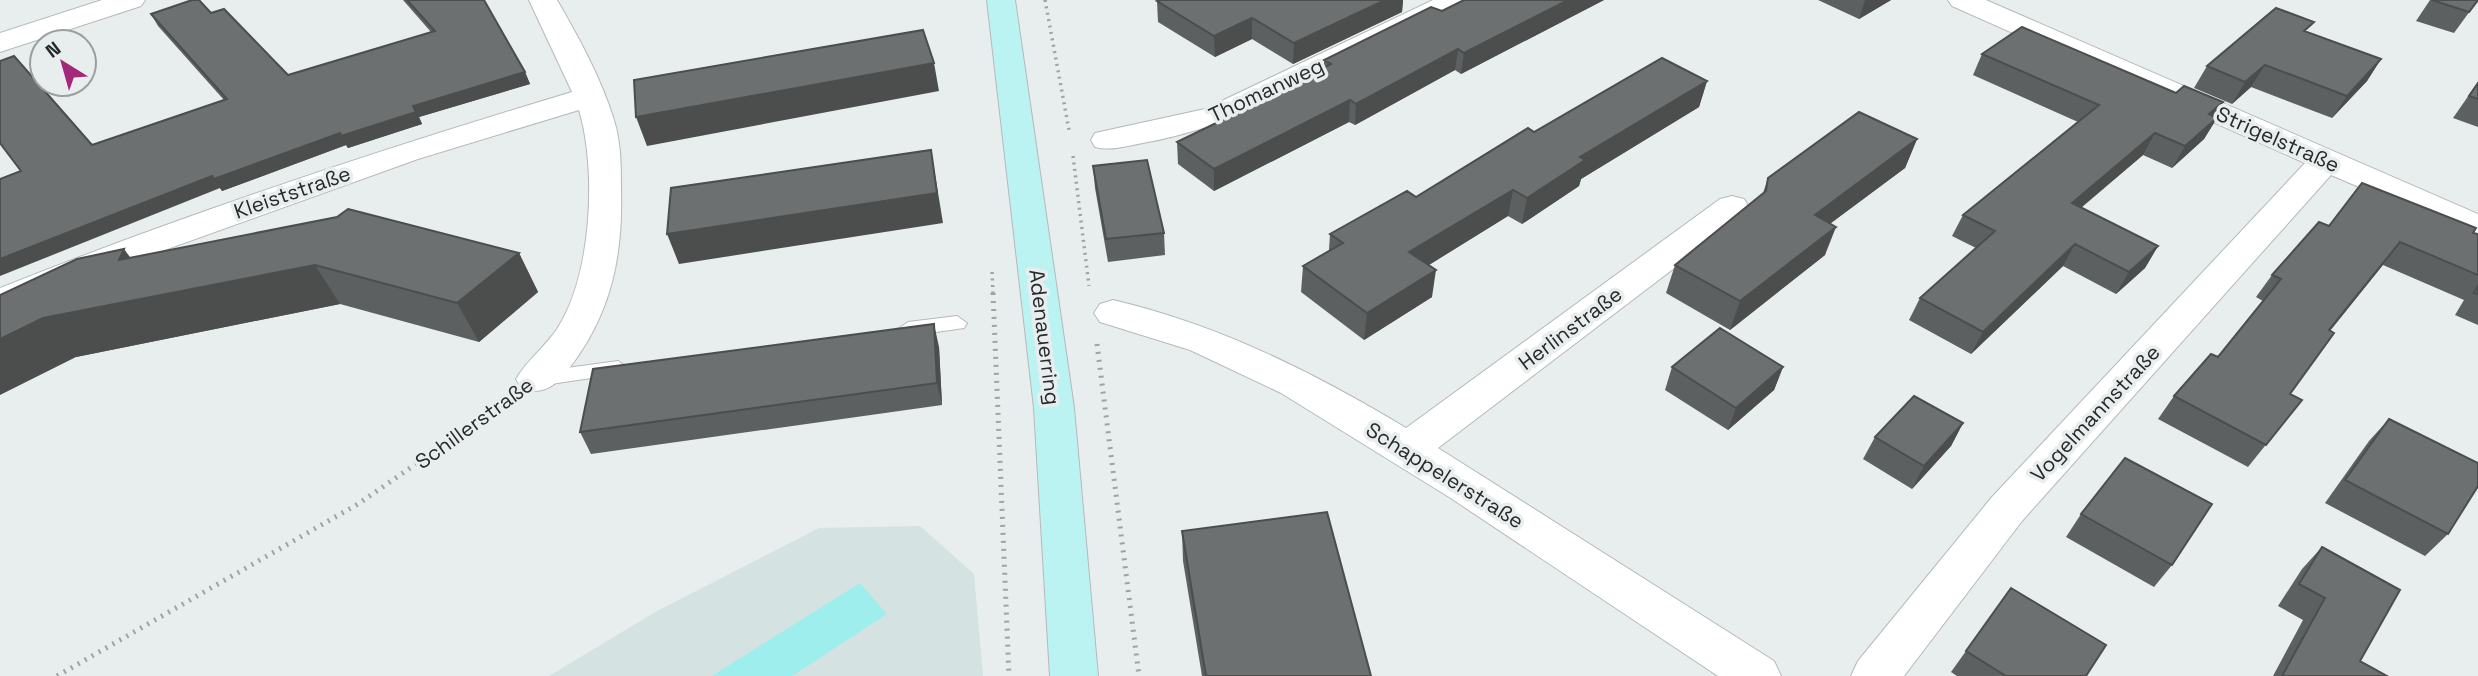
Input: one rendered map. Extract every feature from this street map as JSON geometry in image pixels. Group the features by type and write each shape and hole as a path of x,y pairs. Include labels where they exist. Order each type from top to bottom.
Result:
{"main road":[{"name":"Adenauerring","path":"1001,0 1054,408 1074,676"}],"street":[{"path":"0,43 131,0"},
{"name":"Schillerstraße","path":"536,379 557,359 587,311 599,272 605,219 602,138 588,97 543,0"},
{"name":"Thomanweg","path":"1107,140 1164,130 1216,116 1456,0"},
{"name":"Strigelstraße","path":"1962,0 2478,227"},
{"name":"Kleiststraße","path":"0,302 121,253 393,157 508,119 588,97"},
{"name":"Vogelmannstraße","path":"1875,676 2007,509 2326,161"},
{"name":"Herlinstraße","path":"1408,449 1732,207"},
{"name":"Schappelerstraße","path":"1113,313 1183,330 1214,343 1408,449 1758,676"}],"lane":[{"path":"890,332 957,323"},
{"path":"536,379 631,366"}],"path":[{"path":"991,265 1009,676"},
{"name":"Schillerstraße","path":"57,676 358,504 471,429 536,379"}],"shaded area":[{"path":"920,526 974,574 983,676 549,676 657,611 819,528"},
{"path":"860,583 887,614 792,676 712,676"}],"building":[{"path":"192,0 199,0 211,13 224,9 288,75 435,31 407,0 484,0 525,72 413,106 416,112 341,136 340,133 214,179 212,176 0,259 0,179 21,171 0,143 0,61 14,56 28,72 28,98 51,98 92,145 227,99 151,14"},
{"path":"1385,0 1294,43 1252,18 1214,36 1157,1"},
{"path":"1464,0 1568,0 1464,53 1458,49 1356,104 1350,100 1214,169 1177,142 1311,77 1309,76 1331,64 1324,60 1431,7 1442,11"},
{"path":"2432,0 2478,0 2469,12"},
{"path":"2276,8 2314,22 2304,31 2381,59 2347,96 2265,65 2245,82 2207,66"},
{"path":"2022,27 2176,93 2184,86 2223,102 2209,114 2217,118 2185,146 2155,133 2072,203 2158,246 2129,272 2075,244 1983,332 1920,298 1995,231 1963,215 2099,105 1982,54"},
{"path":"923,30 934,63 636,117 634,80"},
{"path":"1662,58 1707,81 1580,157 1585,160 1527,198 1513,190 1409,252 1436,270 1367,313 1303,266 1343,243 1330,234 1407,191 1416,197 1528,128 1534,132"},
{"path":"2478,83 2478,99 2469,96"},
{"path":"1859,112 1917,139 1815,215 1836,227 1740,301 1675,265 1766,191 1768,178"},
{"path":"931,150 937,193 667,234 671,188"},
{"path":"1147,160 1164,233 1106,239 1093,166"},
{"path":"2362,183 2476,228 2473,233 2478,234 2478,275 2400,242 2329,330 2334,333 2290,394 2302,400 2266,445 2174,396 2211,354 2218,357 2281,279 2272,275 2319,222 2329,226"},
{"path":"348,209 519,253 457,303 315,265 43,318 0,339 0,295 77,259 124,249 119,260 337,217"},
{"path":"934,324 937,383 580,432 593,369"},
{"path":"1720,328 1783,367 1736,408 1672,367"},
{"path":"1914,396 1963,423 1924,466 1875,437"},
{"path":"2389,419 2478,463 2478,486 2448,534 2345,480"},
{"path":"2125,458 2212,504 2172,565 2081,514"},
{"path":"1327,512 1371,676 1206,676 1182,531"},
{"path":"2322,547 2400,590 2360,661 2387,676 2282,676 2325,598 2299,584"},
{"path":"2011,588 2106,645 2086,676 2006,676 1966,651"}]}
